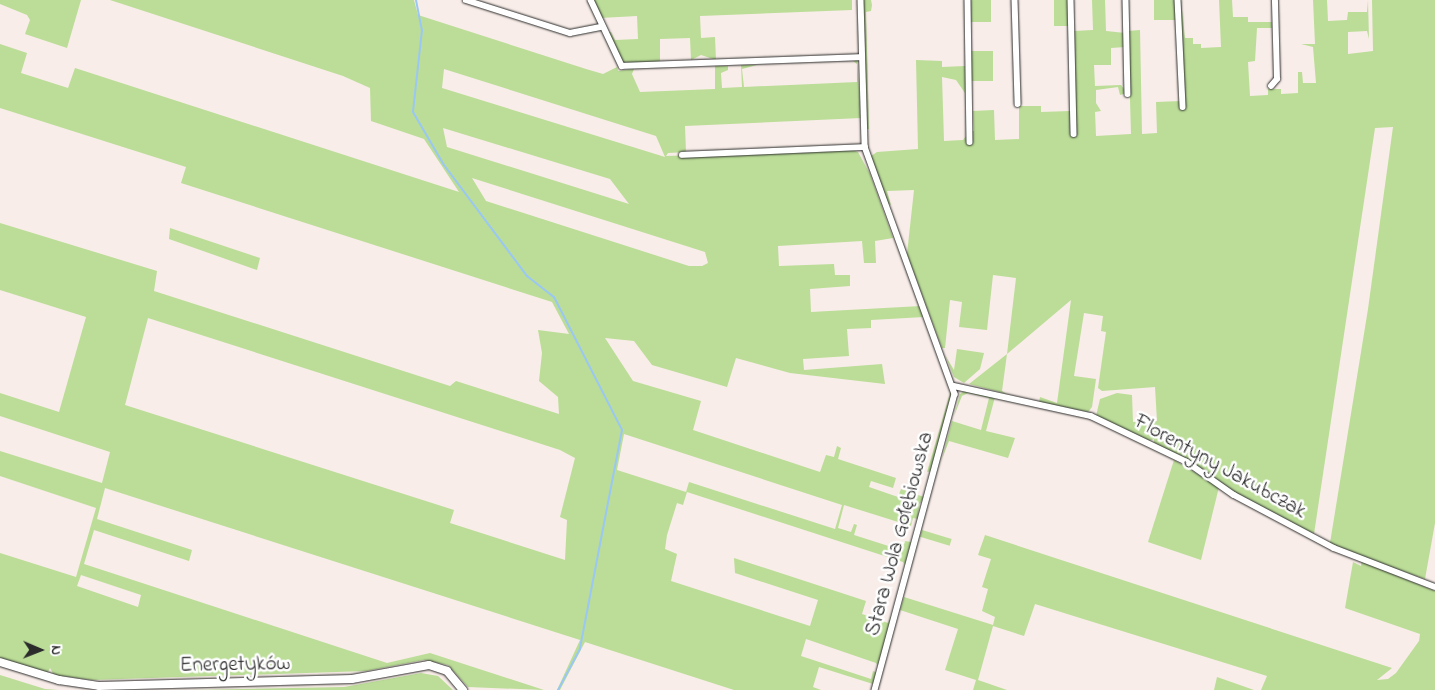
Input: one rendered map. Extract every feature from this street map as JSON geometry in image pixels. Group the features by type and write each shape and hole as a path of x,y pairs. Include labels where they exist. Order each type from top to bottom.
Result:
{"main road":[{"name":"Energetyków","path":"0,662 59,680 99,686 342,679 429,665 447,671 464,690"}],"street":[{"path":"466,0 570,34 601,27"},
{"path":"591,0 601,27 618,60 627,66 862,57"},
{"path":"861,0 865,147 954,386"},
{"path":"968,0 970,142"},
{"path":"1015,0 1018,104"},
{"path":"1071,0 1074,134"},
{"path":"1126,0 1128,94"},
{"path":"1178,0 1183,107"},
{"path":"1271,86 1277,79 1275,0"},
{"path":"682,155 865,147"},
{"name":"Florentyny Jakubczak","path":"954,386 1096,418 1187,462 1234,494 1334,548 1435,587"},
{"name":"Stara Wola Gołębiowska","path":"875,690 954,401 954,386"}],"green space":[{"path":"0,0 81,0 67,48 25,34 30,20 27,15 0,4"},
{"path":"110,0 414,0 418,15 586,69 603,74 617,67 618,71 634,69 632,74 640,92 715,89 715,66 728,66 728,70 721,73 722,88 742,87 741,65 757,65 742,69 744,87 857,82 857,64 853,61 857,60 861,118 685,126 686,152 668,153 666,156 852,150 858,152 870,174 893,238 875,241 876,263 864,263 862,241 778,246 779,266 834,264 835,275 850,275 850,286 810,289 811,312 921,306 927,324 924,317 871,320 871,328 847,329 849,356 803,359 804,370 882,364 885,384 790,373 736,358 727,387 652,365 634,341 605,338 633,381 701,401 693,430 820,472 826,455 834,457 837,446 841,448 838,459 896,478 893,488 871,481 869,487 898,497 901,489 924,497 919,505 918,519 913,518 911,526 844,505 838,528 851,532 854,524 857,525 854,535 901,550 905,541 911,542 905,565 903,562 687,492 683,505 677,503 667,535 665,549 677,554 671,581 810,626 818,600 735,573 734,558 866,601 862,614 888,623 892,614 878,666 876,663 806,639 801,656 871,679 873,671 876,672 873,684 819,667 813,687 821,690 734,690 585,642 560,690 557,690 580,640 105,488 97,519 192,550 189,561 94,530 84,564 387,663 430,653 544,690 468,687 448,665 424,660 366,671 92,680 54,675 50,668 47,674 0,659 0,553 76,577 96,508 0,476 0,451 102,483 110,452 0,416 0,393 59,412 86,317 0,290 0,223 157,271 154,291 450,386 456,381 559,414 558,397 539,381 542,353 538,330 569,334 552,302 181,183 186,167 0,108 0,44 27,53 21,73 68,88 75,68 459,192 424,139 371,121 370,88 343,76","holes":["444,69 656,136 665,157 442,88","443,128 610,179 629,204 447,147","472,178 705,252 708,263 702,266 689,266 486,201","148,318 560,450 575,458 560,517 567,520 565,560 450,523 454,510 125,405","624,434 842,505 835,529 689,482 686,492 617,470","81,575 141,595 138,607 77,586"]},
{"path":"593,0 852,0 852,10 700,16 701,38 715,37 716,60 701,55 691,60 690,38 660,39 660,63 628,64 623,63 607,33 611,32 615,40 638,39 637,16 600,18"},
{"path":"863,0 871,0 872,5 871,11 866,12 869,129 866,129"},
{"path":"971,0 991,0 991,22 971,22"},
{"path":"1054,0 1069,0 1069,26 1054,26"},
{"path":"1092,0 1105,0 1106,31 1125,33 1125,47 1111,48 1111,65 1094,65 1095,86 1121,85 1127,93 1120,95 1118,87 1096,90 1096,103 1101,111 1095,112 1096,136 1131,134 1128,31 1140,30 1142,134 1157,133 1156,102 1181,101 1178,28 1175,20 1154,20 1154,0 1181,0 1185,38 1193,38 1193,44 1201,44 1201,48 1221,47 1219,0 1232,0 1233,17 1248,17 1248,22 1272,22 1272,28 1257,28 1255,61 1248,62 1250,96 1268,95 1268,89 1281,89 1281,94 1298,93 1298,72 1302,72 1303,83 1316,83 1313,47 1301,44 1315,44 1313,0 1327,0 1328,21 1347,20 1348,12 1367,12 1368,0 1369,39 1367,31 1348,32 1348,54 1373,51 1372,0 1435,0 1435,523 1425,579 1379,563 1378,568 1435,591 1435,690 1261,690 1267,676 1035,604 1024,636 993,626 978,680 1007,690 973,690 976,680 945,670 958,629 900,610 904,597 993,625 995,617 982,611 988,589 982,587 991,559 978,555 985,535 1392,668 1377,680 1388,679 1396,673 1419,641 1420,634 1345,608 1353,562 1361,566 1362,558 1330,543 1368,309 1393,127 1375,128 1314,534 1231,491 1201,468 1154,443 1154,439 1149,441 1096,416 1100,399 1117,393 1132,395 1133,422 1157,421 1155,387 1102,391 1098,388 1106,332 1101,331 1103,316 1084,313 1074,376 1096,379 1092,407 1088,412 1039,402 1040,397 1057,403 1071,300 1007,354 1016,278 993,275 987,330 959,327 962,302 950,300 945,348 942,348 907,254 914,190 887,191 891,205 888,204 871,156 877,152 918,149 916,60 942,61 942,67 965,66 965,93 956,80 942,77 944,141 963,140 966,136 966,111 967,131 974,131 973,111 994,110 995,140 1019,139 1019,106 1041,106 1041,112 1070,111 1071,136 1076,136 1074,31 1093,30"},
{"path":"971,51 993,51 993,81 971,81"},
{"path":"170,228 260,258 257,270 169,239"},
{"path":"957,349 984,353 980,369 964,383 954,377 945,355 954,370"},
{"path":"1007,354 1002,391 1007,394 969,384"},
{"path":"951,390 953,395 932,471 927,472"},
{"path":"966,390 995,397 986,431 1015,438 1008,458 949,441 942,459 952,421 981,430 989,398 968,393 962,396 954,416 960,394"},
{"path":"1174,460 1219,487 1201,560 1148,542"},
{"path":"922,530 952,539 950,546 920,537"},
{"path":"421,673 438,676 453,690 191,690 344,687"},
{"path":"0,675 45,689 58,690 0,690"},
{"path":"1217,677 1254,690 1214,690"}],"waterway":[{"path":"416,0 422,30 413,112 444,165 527,276 554,297 622,430 580,649 558,690"}]}
